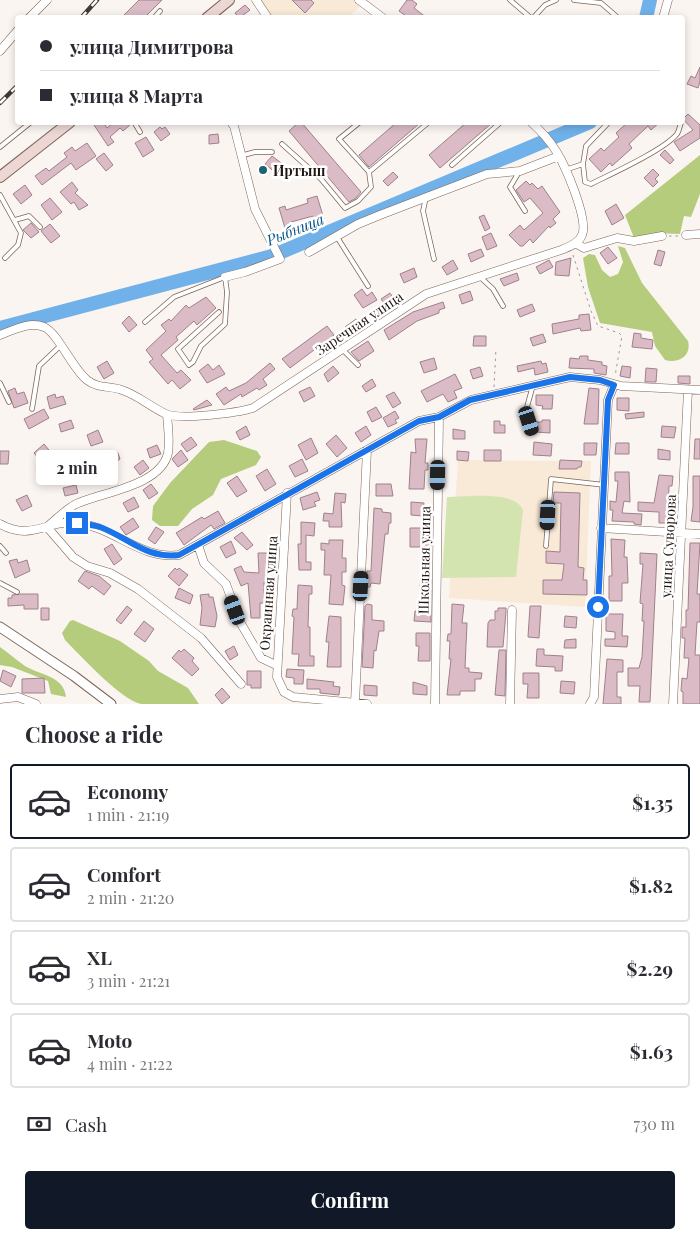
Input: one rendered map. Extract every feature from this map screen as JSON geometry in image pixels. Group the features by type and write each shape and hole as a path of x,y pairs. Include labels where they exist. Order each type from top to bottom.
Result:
{"main road":[{"path":"210,15 229,0"},
{"path":"0,177 66,125"}],"street":[{"path":"32,15 46,0"},
{"path":"256,0 266,15"},
{"path":"359,0 379,15"},
{"path":"663,15 668,0"},
{"path":"0,51 15,34"},
{"path":"225,277 280,259 255,209 240,156 235,125"},
{"path":"534,125 557,153 574,193 584,230 582,237 572,245"},
{"path":"309,252 372,218 487,174 520,170 557,153"},
{"path":"686,235 700,234"},
{"name":"Заречная улица","path":"167,414 235,413 253,408 426,294 572,245 584,248 617,238 634,241 662,236"},
{"path":"0,335 35,325 51,332 88,380 101,387 119,389 137,396 167,414 168,454 162,466 128,488 97,496 74,505 47,527"},
{"path":"0,524 24,533 47,527 77,523 99,527 154,555 164,557 179,555 419,421 439,417 470,400 570,377 600,380 614,385 700,390"},
{"path":"590,704 594,697 608,400 614,385"},
{"name":"улица Суворова","path":"673,704 688,390"},
{"name":"Школьная улица","path":"435,704 439,417"},
{"path":"366,704 356,703 367,450"},
{"name":"Окраинная улица","path":"287,493 276,665 277,676 284,692 304,699 356,703"},
{"path":"47,527 73,557 87,566 110,573 138,589 202,638 241,684"},
{"path":"601,528 700,534"},
{"path":"198,545 204,564 226,584 240,622 261,658 276,665"},
{"path":"510,704 512,610"},
{"path":"0,627 74,676 111,704"},
{"path":"0,699 18,697 36,704"}],"lane":[{"path":"510,0 528,15"},
{"path":"545,0 545,5"},
{"path":"535,15 545,5 556,0"},
{"path":"574,0 601,3 615,15"},
{"path":"157,15 160,11"},
{"path":"0,148 27,125"},
{"path":"136,125 140,132"},
{"path":"282,144 321,179 346,208 358,202 371,187 369,172 339,139 356,125"},
{"path":"369,172 425,125"},
{"path":"452,165 498,125"},
{"path":"606,125 586,146 583,164 585,182 591,184 628,166 658,148 678,134 680,125"},
{"path":"240,156 255,152 272,152"},
{"path":"565,170 583,164"},
{"path":"520,170 510,187 525,211"},
{"path":"0,194 15,220 21,238 18,245 5,258"},
{"path":"426,197 423,211 434,259"},
{"path":"15,220 29,216 40,227"},
{"path":"337,237 368,286"},
{"path":"145,322 174,297 225,277 227,292 225,324 201,346 193,362 189,365 178,349 219,312"},
{"path":"480,277 493,288 503,306"},
{"path":"32,409 39,366 60,346"},
{"path":"342,350 358,365"},
{"path":"0,383 10,402"},
{"path":"532,432 527,407 533,385"},
{"path":"546,546 551,479 605,485"},
{"path":"0,546 6,553"},
{"path":"0,583 17,592"}],"path":[{"path":"662,236 686,235"},
{"path":"572,245 591,311 598,326 619,333 622,336 614,385"},
{"path":"493,395 496,348"}],"shaded area":[{"path":"256,0 358,0 363,4 350,15 270,15"},
{"path":"458,460 591,461 585,607 449,598"}],"green space":[{"path":"700,155 700,194 691,217 684,216 680,234 654,233 634,238 625,215"},
{"path":"618,246 625,248 642,283 688,341 688,351 683,358 675,361 665,360 655,346 652,332 600,323 588,287 583,258 589,254 595,255 602,270 610,277 618,274 623,262"},
{"path":"224,440 257,451 261,457 256,465 221,479 213,495 192,509 178,526 160,526 152,520 153,506 170,483 209,442"},
{"path":"447,497 500,497 518,504 523,510 516,577 442,578"},
{"path":"73,620 120,641 149,661 158,671 188,688 199,704 141,704 133,701 112,686 65,640 62,633 70,621"},
{"path":"0,647 25,666 56,680 64,690 66,697 51,694 48,681 12,667 0,665"}],"building":[{"path":"139,0 162,0 147,15 124,15"},
{"path":"292,0 311,0 314,3 305,13"},
{"path":"407,0 412,0 417,4 414,8 423,15 405,15 399,11"},
{"path":"245,5 250,10 243,15 237,15 235,13"},
{"path":"700,67 698,88 687,84 691,76 695,78"},
{"path":"688,114 700,125 700,138 680,151 674,142 693,130 685,121 685,117"},
{"path":"94,125 105,125 107,128 110,125 130,125 123,131 120,128 110,137 114,142 108,146"},
{"path":"296,125 304,125 361,192 356,198 349,202 289,131"},
{"path":"394,125 418,125 369,167 359,155"},
{"path":"464,125 490,125 440,168 429,155"},
{"path":"625,125 657,125 651,130 648,126 629,144 632,148 612,166 610,163 601,172 589,159 601,148 604,151 619,137 616,133"},
{"path":"160,127 162,129 165,127 170,134 161,141 154,132"},
{"path":"218,134 219,143 209,144 209,135"},
{"path":"146,137 154,150 143,157 135,143"},
{"path":"87,143 96,156 76,170 71,163 42,185 35,176 46,168 49,171 67,157 64,153 72,147 75,151"},
{"path":"665,150 674,160 670,164 660,155"},
{"path":"104,153 113,165 106,171 96,159"},
{"path":"272,156 284,165 277,174 265,164"},
{"path":"653,169 659,175 655,179 658,182 653,187 644,178"},
{"path":"393,172 398,177 388,186 383,181"},
{"path":"526,181 530,185 532,183 538,189 542,186 560,212 553,219 556,223 550,228 549,226 533,243 530,239 523,246 520,246 509,235 520,225 524,230 543,213 530,198 524,202 516,190"},
{"path":"72,182 78,190 75,193 88,205 79,210 74,202 71,204 60,192"},
{"path":"25,185 32,195 21,204 13,194"},
{"path":"317,196 324,219 314,222 313,216 291,222 292,226 285,228 279,208 285,206 286,210 308,203 307,199"},
{"path":"50,198 62,212 52,220 41,205"},
{"path":"616,204 624,218 612,225 605,211"},
{"path":"484,215 490,228 485,231 479,217"},
{"path":"31,223 39,232 31,238 23,230"},
{"path":"50,224 60,236 51,243 41,231"},
{"path":"491,233 497,246 487,250 482,237"},
{"path":"608,247 617,258 608,264 600,253"},
{"path":"481,249 484,256 471,262 468,254"},
{"path":"658,250 665,252 661,266 654,264"},
{"path":"571,258 569,276 555,275 556,262"},
{"path":"453,260 458,269 447,275 442,267"},
{"path":"549,260 553,267 540,274 536,267"},
{"path":"414,268 417,277 404,283 400,274"},
{"path":"517,273 519,280 504,286 500,279"},
{"path":"362,289 367,296 372,292 377,300 363,308 354,295"},
{"path":"470,291 473,300 462,304 459,295"},
{"path":"390,293 395,301 387,307 381,299"},
{"path":"206,297 216,308 197,325 194,321 176,337 178,340 161,355 177,373 181,370 191,380 180,389 172,380 168,384 149,362 153,359 146,350 166,331 161,325 169,319 171,321 186,305 189,308"},
{"path":"443,302 445,308 439,310 439,313 417,321 389,340 384,330 413,312"},
{"path":"532,304 535,311 520,317 517,310"},
{"path":"589,314 591,330 581,331 580,328 553,334 552,324 579,319 579,315"},
{"path":"129,316 137,325 129,332 122,323"},
{"path":"356,319 360,323 349,331 345,327"},
{"path":"327,326 334,335 290,368 282,359"},
{"path":"634,333 641,334 641,338 653,340 652,349 632,347"},
{"path":"543,334 546,342 533,346 530,338"},
{"path":"474,336 486,336 486,346 473,346"},
{"path":"368,341 374,351 359,361 351,352"},
{"path":"580,356 588,356 588,360 602,362 602,365 607,366 606,375 594,373 594,369 569,368 570,358 579,359"},
{"path":"434,358 437,369 424,373 420,362"},
{"path":"107,361 114,373 104,379 97,367"},
{"path":"541,361 542,364 546,363 548,372 535,375 534,368 518,372 517,366"},
{"path":"270,363 275,369 263,379 267,385 259,390 257,388 242,397 241,394 224,405 216,394 226,387 229,391 246,383"},
{"path":"208,364 213,370 219,365 225,374 207,383 199,371"},
{"path":"333,366 339,373 328,382 324,374"},
{"path":"622,366 631,367 630,378 620,376"},
{"path":"480,367 483,376 473,379 470,370"},
{"path":"646,368 657,369 656,382 645,382"},
{"path":"455,374 462,388 454,391 457,398 448,402 443,394 427,402 421,391"},
{"path":"678,376 690,376 690,384 678,383"},
{"path":"372,379 376,386 366,392 362,386"},
{"path":"310,387 315,396 304,402 299,392"},
{"path":"15,388 17,394 24,392 28,403 14,408 8,391"},
{"path":"589,388 599,389 598,424 584,424"},
{"path":"394,392 401,403 393,408 386,396"},
{"path":"55,394 56,398 63,396 66,404 50,409 47,397"},
{"path":"536,395 553,395 552,409 542,409 543,406 536,405"},
{"path":"617,398 629,398 629,411 617,410"},
{"path":"207,400 212,405 193,409"},
{"path":"376,407 382,417 372,422 367,412"},
{"path":"44,409 49,418 29,429 24,419"},
{"path":"395,411 399,418 395,420 397,423 388,427 383,418"},
{"path":"644,412 644,417 626,419 625,414"},
{"path":"71,420 74,428 61,432 59,424"},
{"path":"542,420 550,420 550,433 536,432 535,422 542,422"},
{"path":"494,421 500,421 500,425 505,425 505,433 494,433"},
{"path":"246,426 250,435 240,440 236,432"},
{"path":"366,426 371,435 361,442 355,433"},
{"path":"662,426 676,427 674,438 661,437"},
{"path":"453,429 465,431 465,439 453,439"},
{"path":"98,430 103,442 91,446 87,435"},
{"path":"336,435 347,448 337,457 326,444"},
{"path":"191,437 197,445 187,452 181,444"},
{"path":"311,438 318,453 306,460 298,445"},
{"path":"415,439 427,439 425,463 428,463 428,470 425,470 424,489 409,489 411,452 416,453"},
{"path":"695,439 700,439 700,459 694,459"},
{"path":"534,442 552,444 551,456 533,455"},
{"path":"584,443 597,443 596,455 584,455"},
{"path":"616,443 629,443 629,454 615,454"},
{"path":"44,444 53,455 43,464 34,453"},
{"path":"157,445 161,454 150,458 147,449"},
{"path":"658,449 670,451 670,460 658,459"},
{"path":"181,450 188,460 178,467 172,459"},
{"path":"484,450 501,450 501,461 484,461"},
{"path":"0,451 9,451 8,464 0,464"},
{"path":"76,451 81,461 71,467 65,457"},
{"path":"457,451 469,452 468,461 457,460"},
{"path":"118,453 120,459 116,462 117,464 107,467 104,458"},
{"path":"302,459 308,471 295,477 289,466"},
{"path":"143,460 149,468 140,475 134,467"},
{"path":"560,460 582,461 581,467 577,469 559,469"},
{"path":"267,469 276,484 265,491 256,476"},
{"path":"615,472 629,472 630,502 624,501 622,513 642,514 641,525 634,524 634,522 612,521 613,510 610,510 610,501 616,502 618,481 615,481"},
{"path":"659,475 673,476 672,486 669,486 668,510 672,510 672,523 659,523 659,512 638,511 638,502 654,503"},
{"path":"237,476 247,491 237,497 227,483"},
{"path":"693,476 700,476 700,522 691,521"},
{"path":"151,484 158,493 149,499 143,490"},
{"path":"376,484 391,484 393,496 376,496"},
{"path":"76,485 78,493 65,496 63,488"},
{"path":"317,492 320,500 314,502 316,506 303,510 300,498"},
{"path":"554,492 580,493 578,567 584,568 583,580 587,580 587,595 543,594 543,580 562,580 564,564 546,563 546,551 560,552 561,503 553,503"},
{"path":"335,493 346,494 345,503 341,502 342,527 329,527 329,521 323,521 324,513 333,514"},
{"path":"27,495 32,506 22,511 16,500"},
{"path":"134,497 139,507 128,512 123,503"},
{"path":"411,502 424,503 423,516 411,515"},
{"path":"374,508 382,509 382,512 391,513 391,523 389,523 388,534 385,534 380,584 371,583 370,587 366,587 367,571 371,571"},
{"path":"218,511 225,523 214,529 211,525 184,545 176,533 202,517 204,519"},
{"path":"133,518 139,527 126,535 120,527"},
{"path":"301,522 315,523 314,536 306,535 306,562 311,562 311,570 299,570 298,544 301,544"},
{"path":"156,527 164,532 155,544 148,539"},
{"path":"410,528 424,528 423,538 432,538 429,579 431,579 431,622 414,621 415,611 425,611 426,587 420,587 422,547 410,547"},
{"path":"242,532 253,545 247,550 234,538"},
{"path":"611,539 625,540 624,557 627,557 628,583 622,583 622,601 609,601 609,576 612,576"},
{"path":"329,540 343,540 342,558 346,558 346,572 342,572 342,585 345,586 343,605 329,604 331,575 324,575 325,550 321,550 321,543 329,544"},
{"path":"231,541 236,553 226,558 220,547"},
{"path":"690,543 700,543 697,594 700,594 700,622 697,622 695,655 700,655 700,704 683,704 683,692 681,691 682,678 687,679 689,658 684,658 685,638 682,638 682,627 686,627 686,610 688,610"},
{"path":"112,544 122,559 114,565 104,549"},
{"path":"258,553 269,553 269,564 267,564 266,582 264,582 264,603 260,603 260,618 251,618 248,583 241,586 234,569 241,566 244,572 259,573"},
{"path":"640,553 657,554 650,702 639,702 640,686 628,686 628,668 639,668 642,657 644,621 642,621 643,604 640,603 643,564 640,564"},
{"path":"17,559 18,563 27,560 30,571 15,578 9,561"},
{"path":"175,568 177,570 179,568 188,575 179,586 168,576"},
{"path":"85,571 99,576 111,586 104,595 92,586 89,589 78,581"},
{"path":"298,585 312,586 312,594 309,594 308,627 310,627 310,656 314,656 314,666 298,666 299,654 292,654 294,617 292,616 293,609 297,609"},
{"path":"179,588 193,595 190,604 175,598"},
{"path":"38,594 38,609 24,609 24,605 8,606 8,598 12,598 12,595"},
{"path":"209,594 209,597 213,597 217,616 215,627 200,625 202,608 200,595"},
{"path":"367,604 372,605 372,620 384,621 384,631 379,631 376,651 374,650 373,668 362,667 365,606"},
{"path":"452,604 464,605 462,623 467,623 465,668 469,668 469,672 482,673 481,679 475,679 475,691 460,691 460,695 447,695 451,659 449,659 450,641 447,641 448,634 451,634"},
{"path":"127,606 132,610 121,624 116,620"},
{"path":"530,606 541,606 539,638 528,637"},
{"path":"41,608 49,608 49,620 41,620"},
{"path":"498,608 506,608 503,647 487,647 488,623 490,620 495,620 495,611 498,611"},
{"path":"606,614 623,614 622,636 628,636 627,647 605,646 605,639 615,639 615,632 606,631"},
{"path":"329,616 341,617 341,667 327,667 329,642 326,642"},
{"path":"565,616 577,617 576,628 564,627"},
{"path":"144,621 154,629 145,642 134,634"},
{"path":"416,633 430,633 430,661 418,661 419,646 416,646"},
{"path":"576,639 576,648 564,648 565,640"},
{"path":"234,646 238,655 230,660 225,651"},
{"path":"184,649 194,658 192,661 199,669 192,676 172,658 179,650 181,652"},
{"path":"537,649 544,649 544,655 563,656 562,671 555,671 555,667 536,666"},
{"path":"499,650 506,650 505,696 495,695"},
{"path":"607,659 623,660 623,672 617,672 617,697 621,697 621,704 603,704"},
{"path":"287,669 304,670 303,684 294,684 294,678 286,677"},
{"path":"3,670 16,676 11,687 0,681"},
{"path":"247,671 261,671 261,688 251,688 251,685 247,685"},
{"path":"523,673 539,673 539,698 527,698 528,684 523,684"},
{"path":"44,678 45,693 22,693 22,679"},
{"path":"307,679 334,682 333,686 340,687 339,695 320,693 320,689 307,689"},
{"path":"561,681 575,682 574,694 560,693"},
{"path":"413,682 427,686 427,695 413,694"},
{"path":"364,685 377,686 377,696 364,695"},
{"path":"222,688 230,697 222,704 215,695"}],"waterway":[{"name":"Рыбница","path":"647,15 650,0"},
{"name":"Рыбница","path":"0,328 272,256 583,125"}],"railway":[{"path":"84,15 97,0"},
{"path":"0,103 15,88"}],"place":[{"name":"Иртыш","path":"263,170"}],"route":[{"path":"77,523 99,527 154,555 164,557 179,555 419,421 439,417 470,400 570,377 600,380 614,385 610,390 608,400 598,607"}]}
